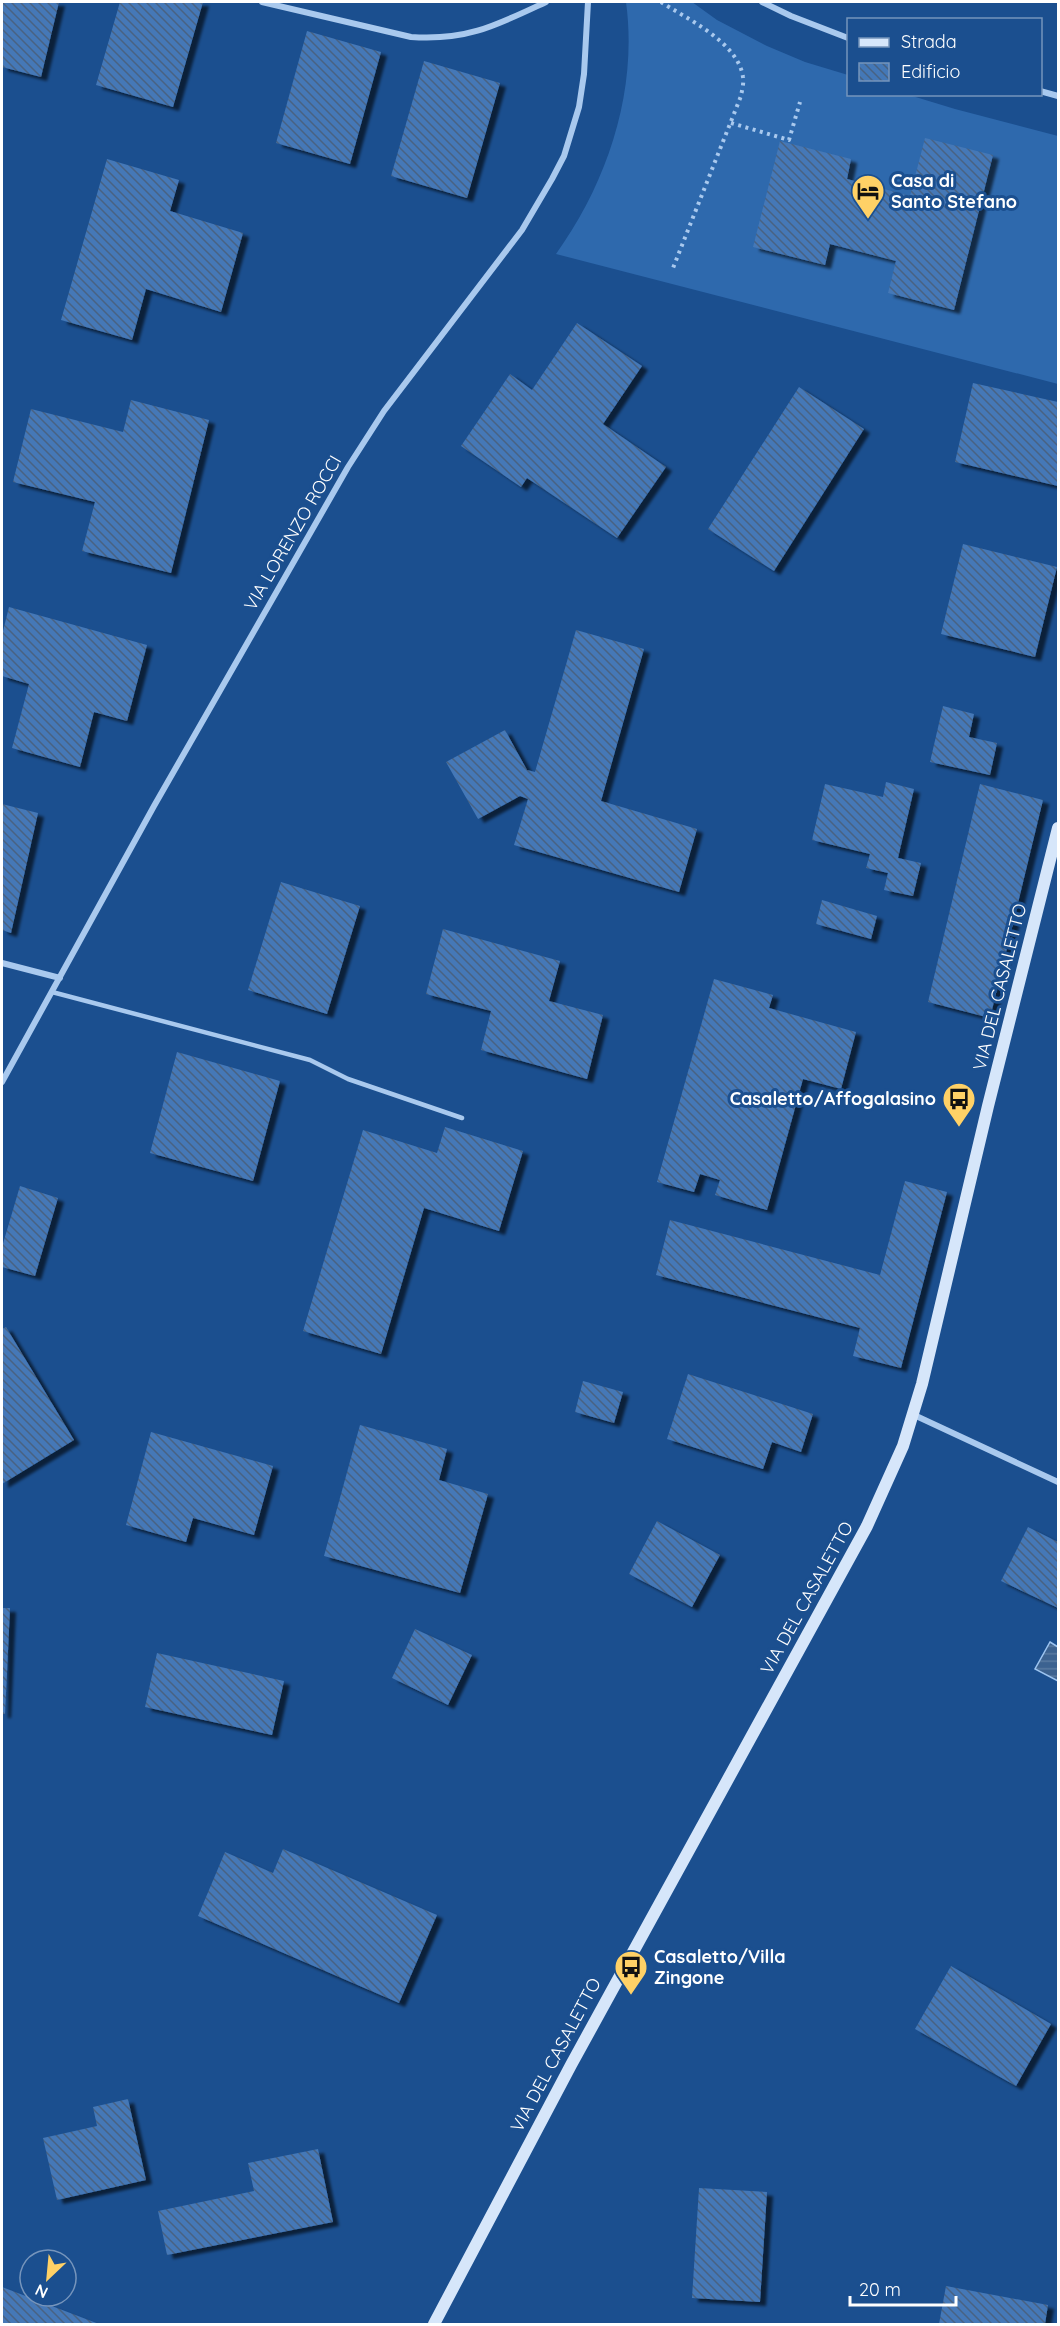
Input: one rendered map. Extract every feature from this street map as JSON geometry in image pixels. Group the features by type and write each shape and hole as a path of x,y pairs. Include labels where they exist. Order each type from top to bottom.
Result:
{"street":[{"path":"262,2 411,37 434,39 454,37 494,27 546,2"},
{"name":"VIA LORENZO ROCCI","path":"2,1082 154,806 348,466 399,392 522,230 552,179 564,156 579,107 586,54 588,2"},
{"path":"762,2 791,16 847,37"},
{"path":"1042,91 1059,96"},
{"name":"VIA DEL CASALETTO","path":"434,2325 576,2054 858,1545 896,1466 914,1415 985,1118 1059,828"},
{"path":"2,963 60,978"},
{"path":"914,1415 1059,1482"}],"lane":[{"path":"52,992 310,1060 348,1079 462,1118"}],"path":[{"path":"661,2 714,35 728,47 743,77 741,96 673,268"},
{"path":"731,123 789,140 800,102"}],"shaded area":[{"path":"626,2 692,2 717,20 767,46 805,62 847,75 847,96 912,96 1058,136 1058,384 556,254 591,197 615,134 623,101 629,35"},
{"path":"1050,1642 1058,1647 1058,1681 1035,1669"}],"building":[{"path":"2,2 59,2 41,77 2,67"},
{"path":"120,2 203,2 173,107 96,85"},
{"path":"307,31 381,52 350,164 276,143"},
{"path":"424,61 500,83 467,198 391,176"},
{"name":"Casa di Santo Stefano","path":"925,138 993,155 954,310 888,293 896,261 830,244 825,265 753,247 780,141 851,159 847,179 910,196"},
{"path":"107,159 179,180 170,211 243,233 221,312 146,289 132,340 61,320"},
{"path":"577,323 642,366 603,424 666,467 617,538 527,478 521,487 461,446 510,374 532,390"},
{"path":"973,383 1058,402 1058,486 955,462"},
{"path":"799,387 864,429 774,571 708,529"},
{"path":"131,400 209,420 171,573 82,551 95,502 13,482 31,409 123,432"},
{"path":"963,544 1057,567 1035,657 941,634"},
{"path":"9,607 147,645 127,721 94,712 80,767 12,748 29,684 2,676 2,635"},
{"path":"576,630 644,649 601,801 697,829 679,892 514,845 528,799 520,796 478,819 446,762 505,730 527,770 535,772"},
{"path":"943,706 974,714 969,737 997,743 990,775 930,762"},
{"path":"886,782 914,789 898,858 921,863 913,896 884,890 888,873 866,868 870,854 812,840 825,784 883,797"},
{"path":"980,784 1043,800 990,1018 928,1002"},
{"path":"2,804 38,813 11,933 2,930"},
{"path":"281,882 360,906 327,1014 248,990"},
{"path":"822,900 877,916 871,939 816,924"},
{"path":"443,929 560,961 549,1001 603,1015 587,1079 481,1050 491,1011 426,994"},
{"path":"714,979 773,995 769,1008 856,1032 841,1089 803,1079 767,1210 715,1195 720,1180 700,1174 694,1192 657,1182"},
{"path":"177,1052 280,1081 253,1181 150,1153"},
{"path":"445,1127 523,1151 499,1231 424,1208 381,1354 303,1331 363,1130 437,1153"},
{"path":"905,1181 947,1192 901,1368 853,1356 860,1328 656,1275 670,1220 880,1275"},
{"path":"20,1186 58,1198 35,1276 2,1267 2,1247"},
{"path":"6,1327 74,1440 2,1484 2,1329"},
{"path":"688,1374 813,1414 801,1452 772,1442 763,1469 667,1439"},
{"path":"583,1381 623,1392 614,1423 575,1412"},
{"path":"360,1425 447,1449 439,1480 488,1494 460,1593 324,1556"},
{"path":"151,1432 273,1466 254,1535 193,1518 186,1542 126,1525"},
{"path":"657,1521 720,1555 692,1607 629,1574"},
{"path":"1028,1527 1058,1542 1058,1608 1001,1581"},
{"path":"2,1608 10,1608 5,1714 2,1714"},
{"path":"415,1629 472,1655 448,1705 392,1678"},
{"path":"157,1653 284,1681 272,1735 145,1707"},
{"path":"283,1849 437,1915 399,2003 198,1916 225,1852 273,1873"},
{"path":"951,1966 1051,2024 1016,2086 915,2029"},
{"path":"128,2099 146,2180 57,2200 43,2138 97,2126 93,2107"},
{"path":"318,2149 333,2222 167,2255 158,2211 254,2191 248,2163"},
{"path":"699,2188 767,2192 760,2302 692,2298"},
{"path":"946,2286 1048,2305 1045,2324 939,2324"},
{"path":"2,2287 18,2293 18,2308 57,2308 99,2324 2,2324"}],"place":[{"name":"Casa di Santo Stefano","path":"868,220"},
{"name":"Casaletto/Affogalasino","path":"959,1128"},
{"name":"Casaletto/Villa Zingone","path":"631,1996"}]}
